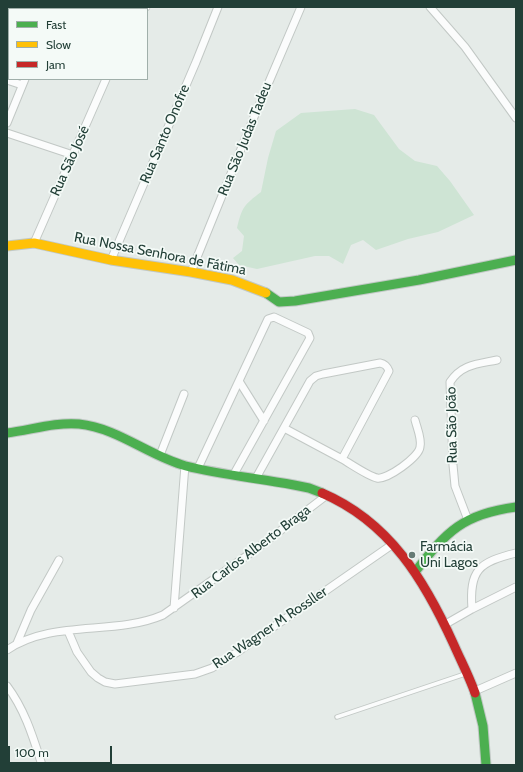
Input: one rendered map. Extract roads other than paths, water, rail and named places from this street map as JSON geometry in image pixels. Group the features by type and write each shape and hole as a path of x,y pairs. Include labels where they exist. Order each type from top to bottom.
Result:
{"main road":[{"name":"Rua Nossa Senhora de Fátima","path":"7,246 34,243 111,260 191,272 232,280 265,293 279,302 296,301 419,280 516,260"},
{"path":"7,433 62,424 93,426 109,431 185,465 293,484 327,495 355,511 393,544 427,590 475,691 482,715 486,765"},
{"path":"415,572 429,554 452,531 468,520 484,514 516,507"}],"street":[{"name":"Rua Santo Onofre","path":"111,260 218,7"},
{"name":"Rua São Judas Tadeu","path":"191,272 254,116 301,7"},
{"path":"430,7 465,47 516,118"},
{"path":"7,80 24,82 7,123"},
{"name":"Rua São José","path":"34,243 106,80"},
{"path":"7,133 73,155"},
{"path":"198,468 268,319 274,317 309,334 310,338 234,474"},
{"name":"Rua São João","path":"468,520 456,486 453,465 450,382 464,367 497,360"},
{"path":"256,478 310,381 316,376 323,374 380,363 385,364 389,371 342,459"},
{"path":"238,381 264,421"},
{"path":"160,455 184,394"},
{"path":"284,428 376,478 381,478 397,470 420,449 421,443 415,420"},
{"name":"Rua Carlos Alberto Braga","path":"174,608 185,465"},
{"name":"Rua Carlos Alberto Braga","path":"7,650 17,643 44,634 145,621 163,615 259,547 327,495"},
{"name":"Rua Wagner M Rossller","path":"68,631 84,664 98,678 106,682 115,684 195,674 212,668 236,653 393,544"},
{"path":"472,609 472,584 475,574 480,568 491,562 516,553"},
{"path":"17,643 29,615 59,560"},
{"path":"444,625 516,587"},
{"path":"475,691 516,673"},
{"path":"8,690 18,701 26,717 42,765"}],"lane":[{"path":"337,718 467,674"}],"place":[{"name":"Farmácia Uni Lagos","path":"412,555"}]}
